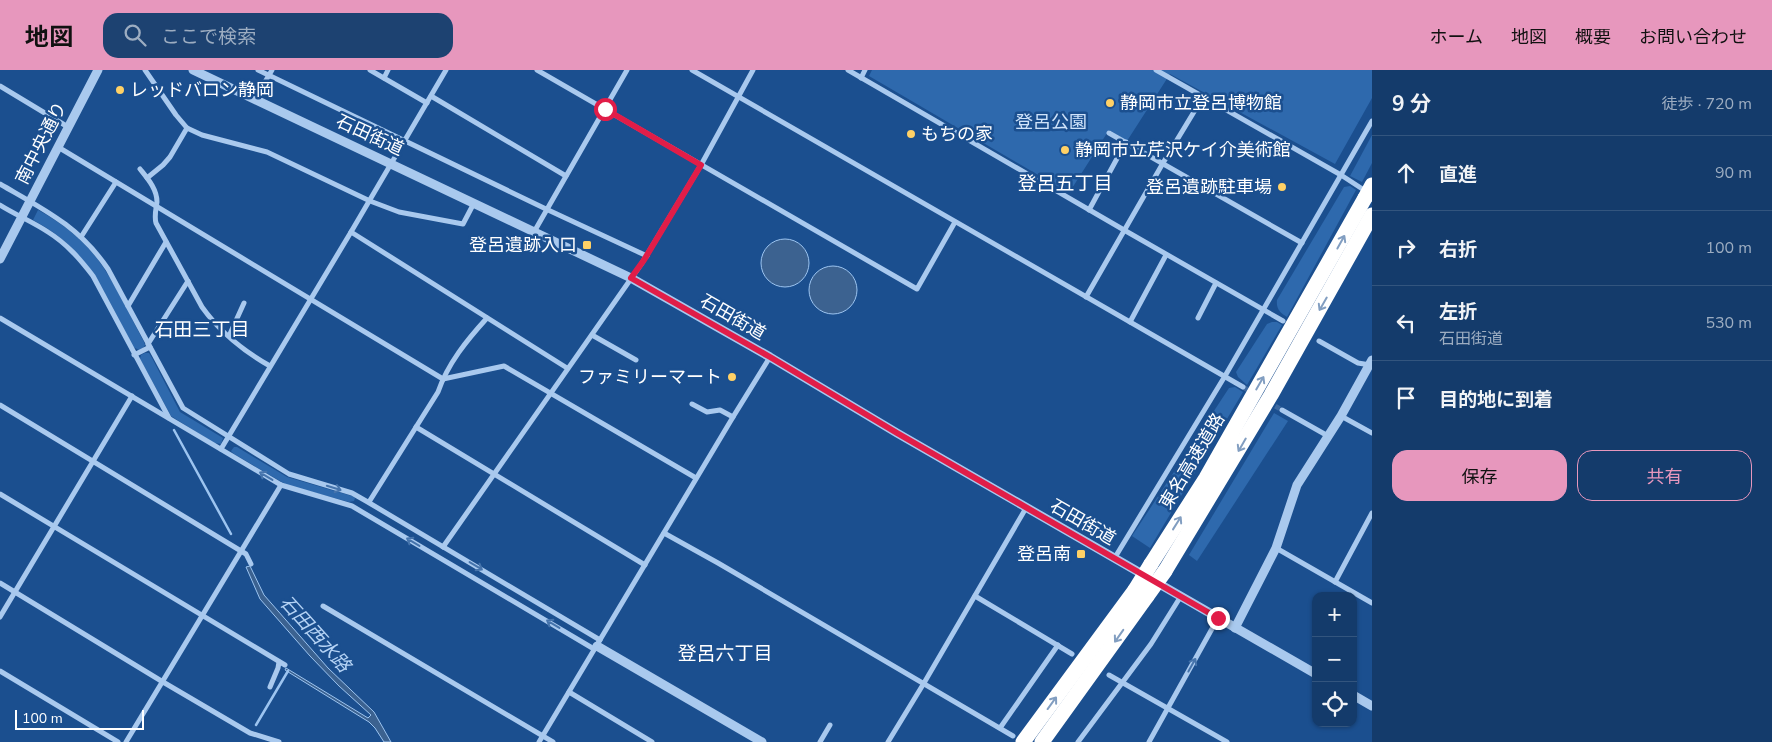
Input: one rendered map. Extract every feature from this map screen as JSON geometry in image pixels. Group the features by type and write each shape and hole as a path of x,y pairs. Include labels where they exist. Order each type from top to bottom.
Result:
{"highway":[{"name":"東名高速道路","path":"1158,567 1206,478 1370,193"},
{"name":"東名高速道路","path":"1042,742 1271,395 1372,215"},
{"name":"東名高速道路","path":"1018,739 1141,593"}],"street":[{"name":"南中央通り","path":"0,259 98,70"},
{"path":"145,70 176,116 187,128 202,135 267,152 370,201 399,212 463,224 474,203"},
{"name":"石田街道","path":"193,70 631,278 1312,672"},
{"path":"258,70 647,256"},
{"path":"255,99 272,70"},
{"path":"370,70 427,103"},
{"path":"384,78 388,70"},
{"path":"221,449 370,201 446,70"},
{"path":"537,70 916,289 955,222"},
{"path":"534,232 627,70"},
{"path":"692,70 1243,387"},
{"path":"443,547 647,256 701,165 753,70"},
{"path":"848,70 1283,321"},
{"path":"861,78 866,70"},
{"path":"1156,70 1370,193"},
{"path":"0,86 68,127"},
{"path":"431,96 566,176"},
{"path":"1086,297 1203,97"},
{"path":"1114,558 1225,376 1372,121"},
{"path":"147,178 170,157 187,128"},
{"path":"1110,133 1302,243"},
{"path":"1089,210 1126,142"},
{"path":"57,147 443,379 504,366 696,478"},
{"path":"140,169 155,193 155,218 196,298 210,318 228,336 244,350 270,366"},
{"path":"81,237 116,182"},
{"path":"0,184 63,222 97,254 108,269 183,408 289,474 352,493 368,502 443,547 597,645"},
{"path":"0,205 59,240 82,261 93,276 134,356 169,418"},
{"path":"351,232 567,368"},
{"path":"128,306 166,242"},
{"path":"1130,322 1166,255"},
{"path":"134,356 149,346 188,281"},
{"path":"1198,318 1216,283"},
{"path":"228,336 244,304"},
{"path":"0,318 281,485 352,506 597,645 762,742"},
{"path":"360,511 368,502 438,392 443,379 466,341 487,318"},
{"path":"592,335 636,360"},
{"path":"1235,628 1276,548 1297,485 1341,416 1371,363 1358,363 1319,341"},
{"path":"539,742 770,357"},
{"path":"0,617 132,396"},
{"path":"692,404 706,412 720,410 733,416"},
{"path":"0,405 241,550 246,554 251,564"},
{"path":"1282,410 1328,436"},
{"path":"1341,416 1372,433"},
{"path":"416,427 645,564"},
{"path":"126,742 281,485"},
{"path":"0,494 285,666"},
{"path":"888,742 1026,508"},
{"path":"1335,582 1372,513"},
{"path":"664,533 724,566 1018,739"},
{"path":"1276,548 1372,603"},
{"path":"0,582 250,733 279,742"},
{"path":"975,596 1072,654"},
{"path":"1078,742 1151,644 1181,596"},
{"path":"324,606 553,742"},
{"path":"1149,742 1218,618"},
{"path":"1000,728 1058,645"},
{"path":"270,687 279,662"},
{"path":"0,671 118,742"},
{"path":"1109,676 1227,742"},
{"path":"569,692 652,742"},
{"path":"1357,697 1372,706"},
{"path":"820,742 830,726"}],"green space":[{"name":"登呂公園","path":"872,70 1372,70 1372,98 1335,164 1170,74 1127,141 1109,130 1069,193 869,76"},
{"path":"1372,135 1372,163 1362,182 1350,176"},
{"path":"1350,186 1356,190 1287,317 1279,310 1277,300 1344,187"},
{"path":"38,210 69,230 96,257 127,309 144,342 143,348 139,350 133,347 104,291 82,259 52,232 33,220"},
{"path":"1272,322 1282,325 1247,385 1238,377 1236,372 1267,324"},
{"path":"149,353 152,358 180,412 223,438 221,444 214,443 171,416 140,359 141,355"},
{"path":"1235,387 1243,392 1150,548 1132,536 1229,388"},
{"path":"1274,413 1288,421 1197,561 1189,555"},
{"path":"234,447 287,477 352,496 355,498 354,501 349,502 287,485 234,454 231,451"}],"shaded area":[{"path":"780,239 790,239 802,246 809,258 809,268 802,280 790,287 780,287 772,283 765,276 761,268 761,258 765,250 772,243"},
{"path":"828,266 838,266 850,273 857,285 857,295 850,307 838,314 828,314 820,310 813,303 809,295 809,285 813,277 820,270"},
{"path":"250,566 264,595 328,668 374,712 391,742 384,742 369,722 285,670 286,668 368,718 371,715 310,656 260,599 246,567"}],"waterway":[{"path":"174,430 231,534"},
{"path":"256,725 288,671"}],"tunnel":[{"path":"1243,387 1282,410"}],"place":[{"name":"レッドバロン静岡","path":"120,90"},
{"name":"静岡市立登呂博物館","path":"1110,103"},
{"name":"もちの家","path":"911,134"},
{"name":"静岡市立芹沢ケイ介美術館","path":"1065,150"},
{"name":"登呂遺跡駐車場","path":"1282,187"},
{"name":"登呂遺跡入口","path":"587,245"},
{"name":"ファミリーマート","path":"732,377"},
{"name":"登呂南","path":"1081,554"}],"district":[{"name":"登呂五丁目","path":"1065,184"},
{"name":"石田三丁目","path":"202,330"},
{"name":"登呂六丁目","path":"725,654"}],"route":[{"path":"605,109 701,165 644,260 631,278 1218,618"}],"water label":[{"name":"石田西水路","path":"315,634"}]}
